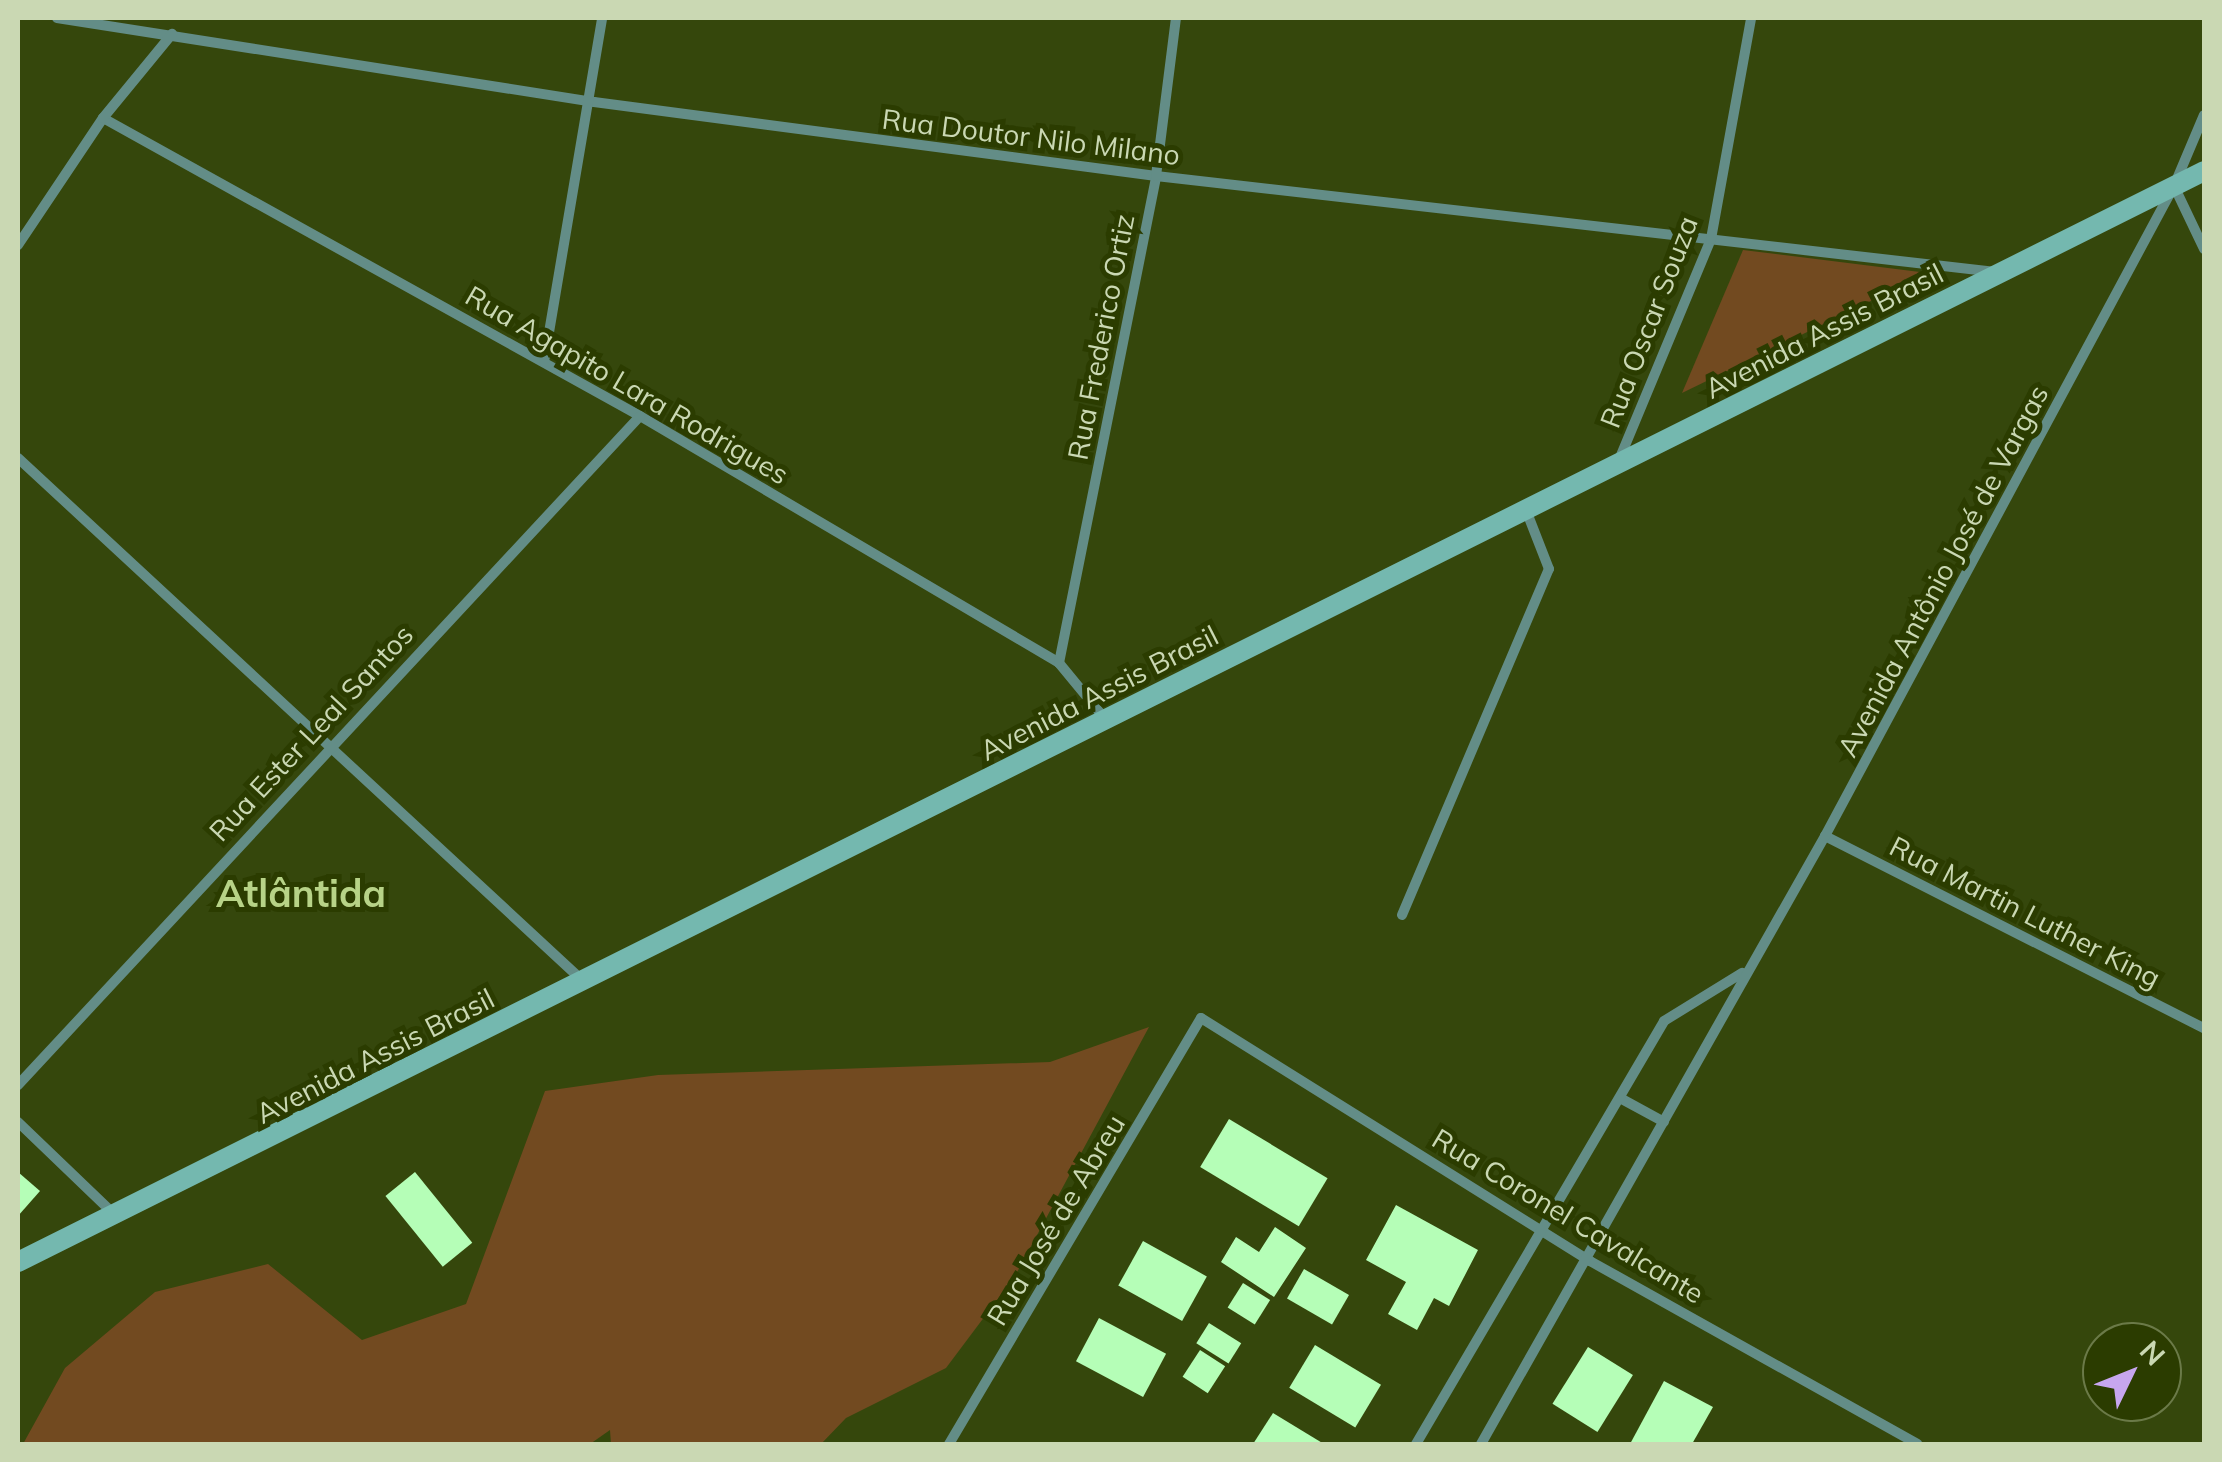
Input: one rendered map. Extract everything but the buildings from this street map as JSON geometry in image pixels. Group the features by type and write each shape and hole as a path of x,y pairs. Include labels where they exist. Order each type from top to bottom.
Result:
{"main road":[{"name":"Avenida Assis Brasil","path":"18,1262 2204,171"}],"street":[{"name":"Rua Doutor Nilo Milano","path":"57,18 594,102 1156,176 2002,272"},
{"path":"544,362 594,102 602,18"},
{"name":"Rua Frederico Ortiz","path":"1059,663 1156,176 1176,18"},
{"name":"Rua Oscar Souza","path":"1617,465 1711,239 1751,18"},
{"path":"18,246 104,118 172,34"},
{"name":"Avenida Antônio José de Vargas","path":"1481,1444 1590,1261 1743,972 1825,836 2174,186 2204,115"},
{"name":"Rua Agapito Lara Rodrigues","path":"104,118 640,416 1059,663 1106,720"},
{"path":"2174,186 2204,249"},
{"name":"Rua Ester Leal Santos","path":"18,1085 328,746 640,416"},
{"path":"18,458 584,982"},
{"path":"1402,915 1550,569 1526,510"},
{"name":"Rua Martin Luther King","path":"1825,836 2204,1028"},
{"name":"Avenida Antônio José de Vargas","path":"1416,1444 1664,1021 1743,972"},
{"name":"Rua Coronel Cavalcante","path":"1201,1018 1544,1228 1590,1261 1917,1444"},
{"name":"Rua José de Abreu","path":"949,1444 1201,1018"},
{"path":"1620,1098 1664,1122"},
{"path":"18,1122 116,1216"}],"shaded area":[{"path":"1743,250 1928,273 1682,393"},
{"path":"1149,1027 1015,1276 946,1368 846,1418 821,1444 611,1444 610,1430 590,1444 23,1444 65,1368 155,1292 268,1264 362,1340 466,1304 545,1091 658,1075 1050,1062"}],"district":[{"name":"Atlântida","path":"301,894"}]}
